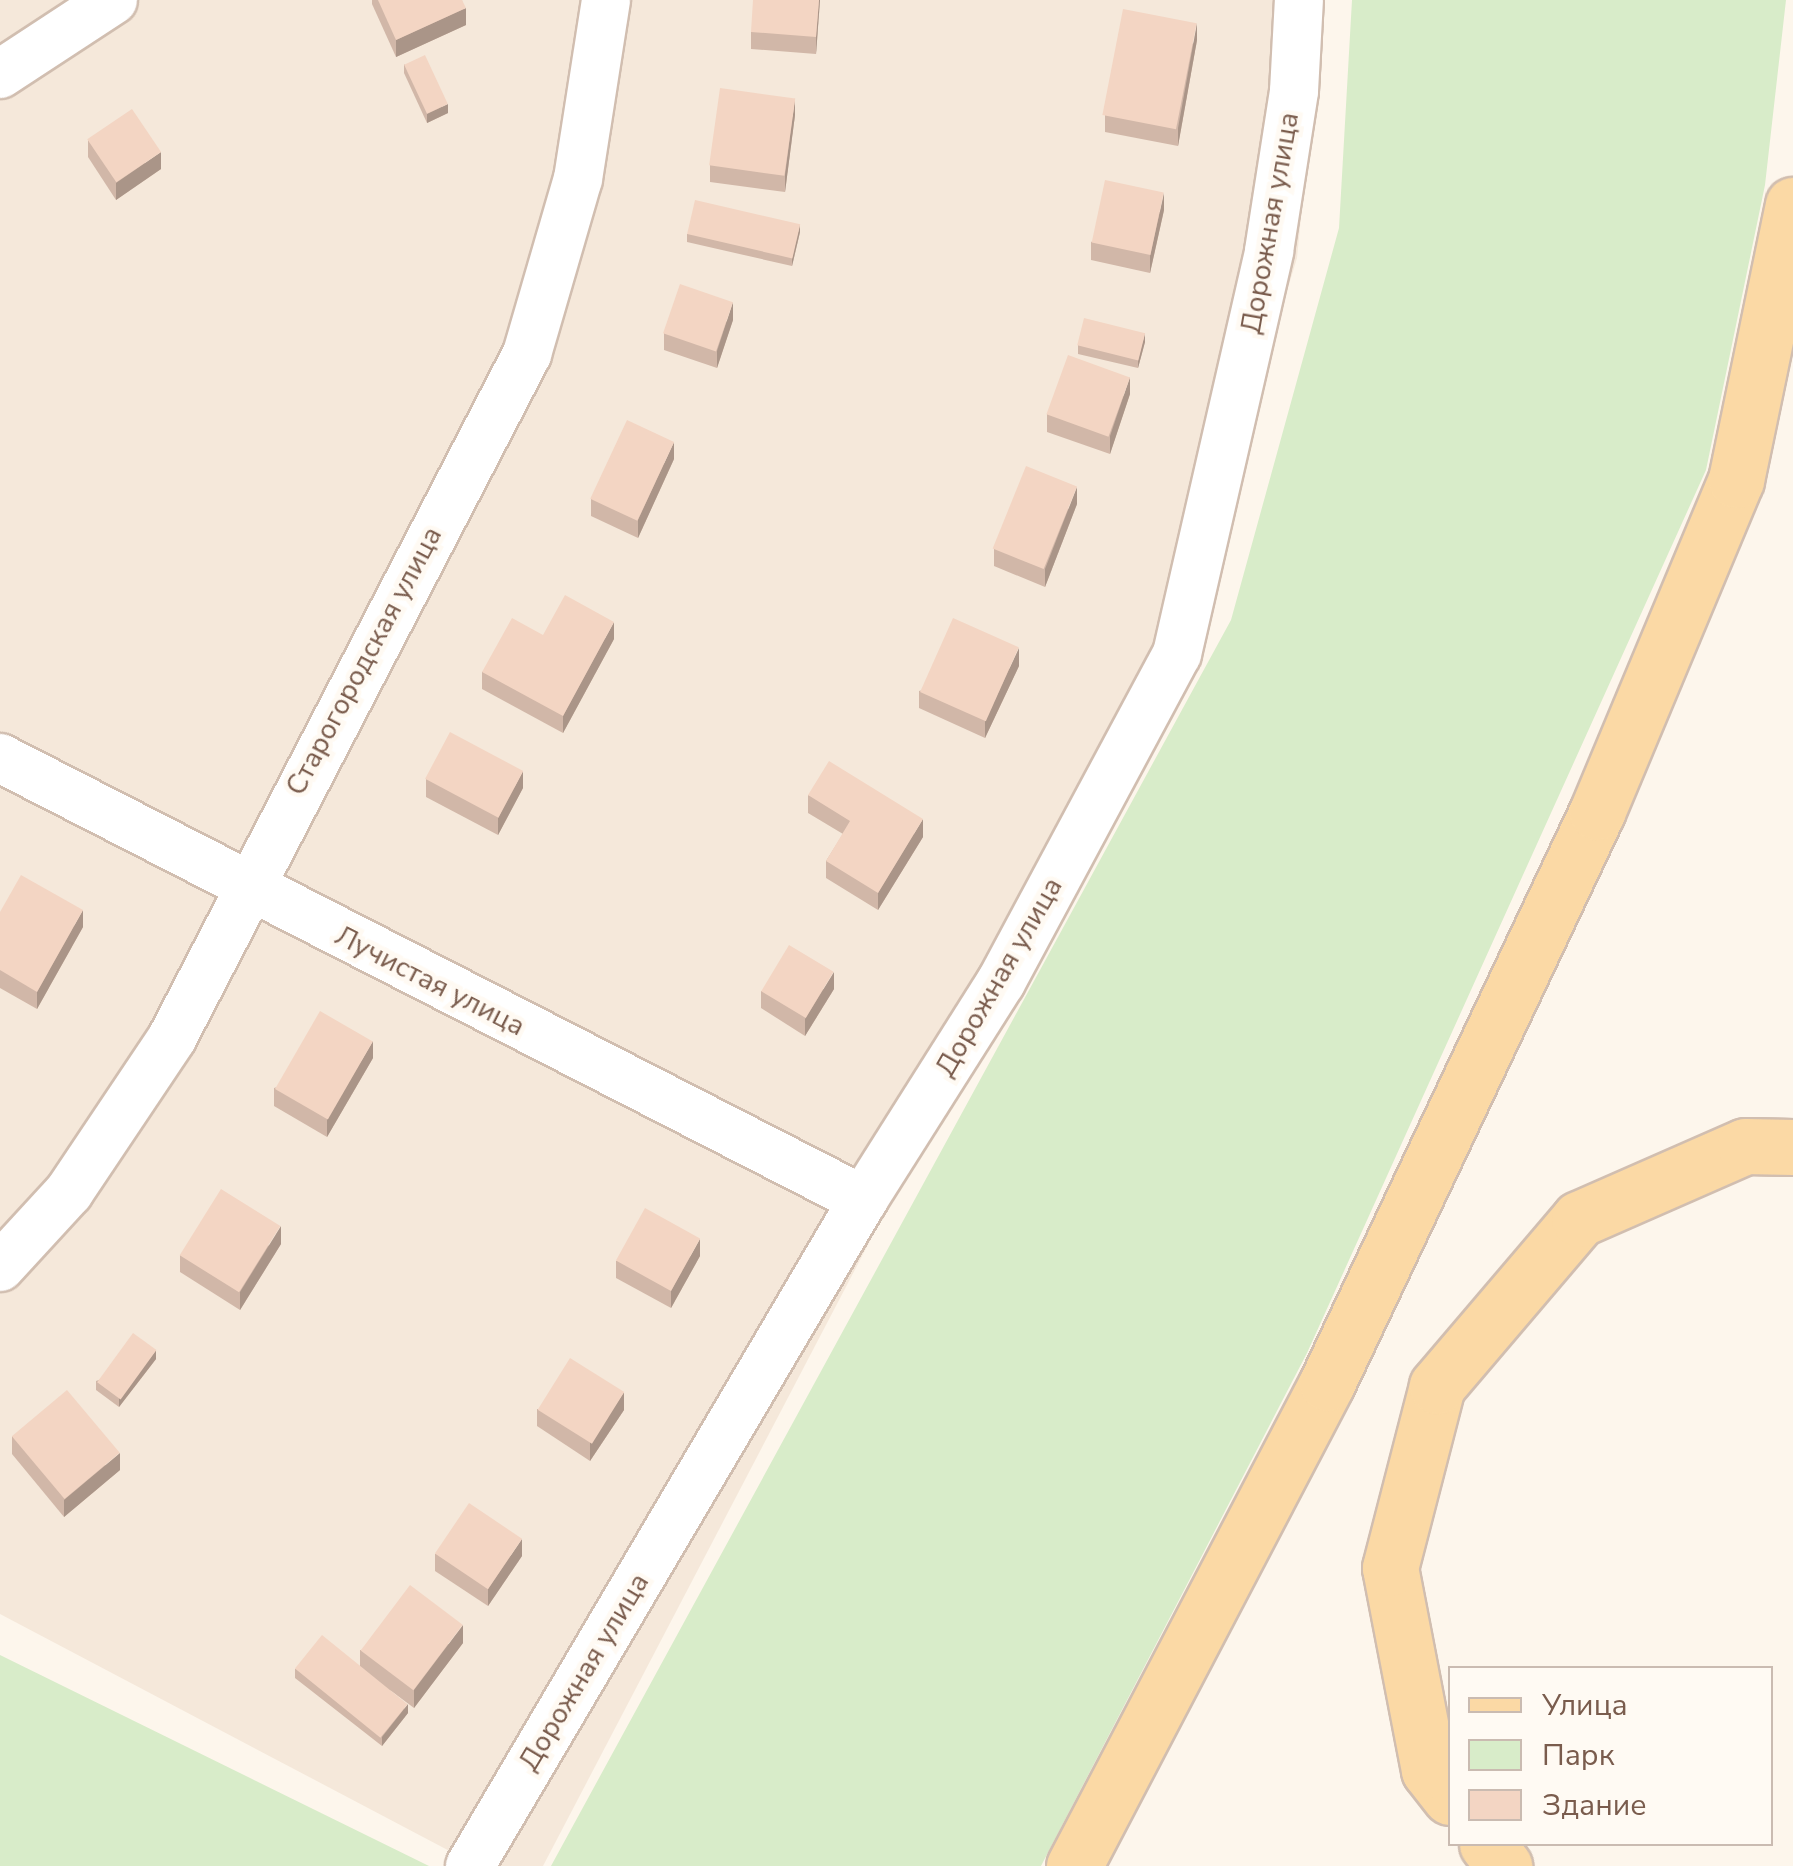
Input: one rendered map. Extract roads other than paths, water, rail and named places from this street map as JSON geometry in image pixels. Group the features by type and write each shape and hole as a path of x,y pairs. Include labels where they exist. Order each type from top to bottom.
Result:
{"main road":[{"path":"1074,1866 1328,1383 1598,812 1736,480 1793,205"},
{"path":"1448,1794 1429,1770 1390,1568 1436,1386 1579,1219 1746,1146 1793,1147"},
{"path":"1489,1846 1504,1866"}],"street":[{"path":"0,74 112,0"},
{"name":"Старогородская улица","path":"0,1267 69,1192 172,1038 246,887 526,354 578,180 606,0"},
{"name":"Дорожная улица","path":"470,1866 863,1200 1002,982 1176,654 1269,252 1294,91 1299,0"},
{"name":"Лучистая улица","path":"0,758 863,1200"}]}
